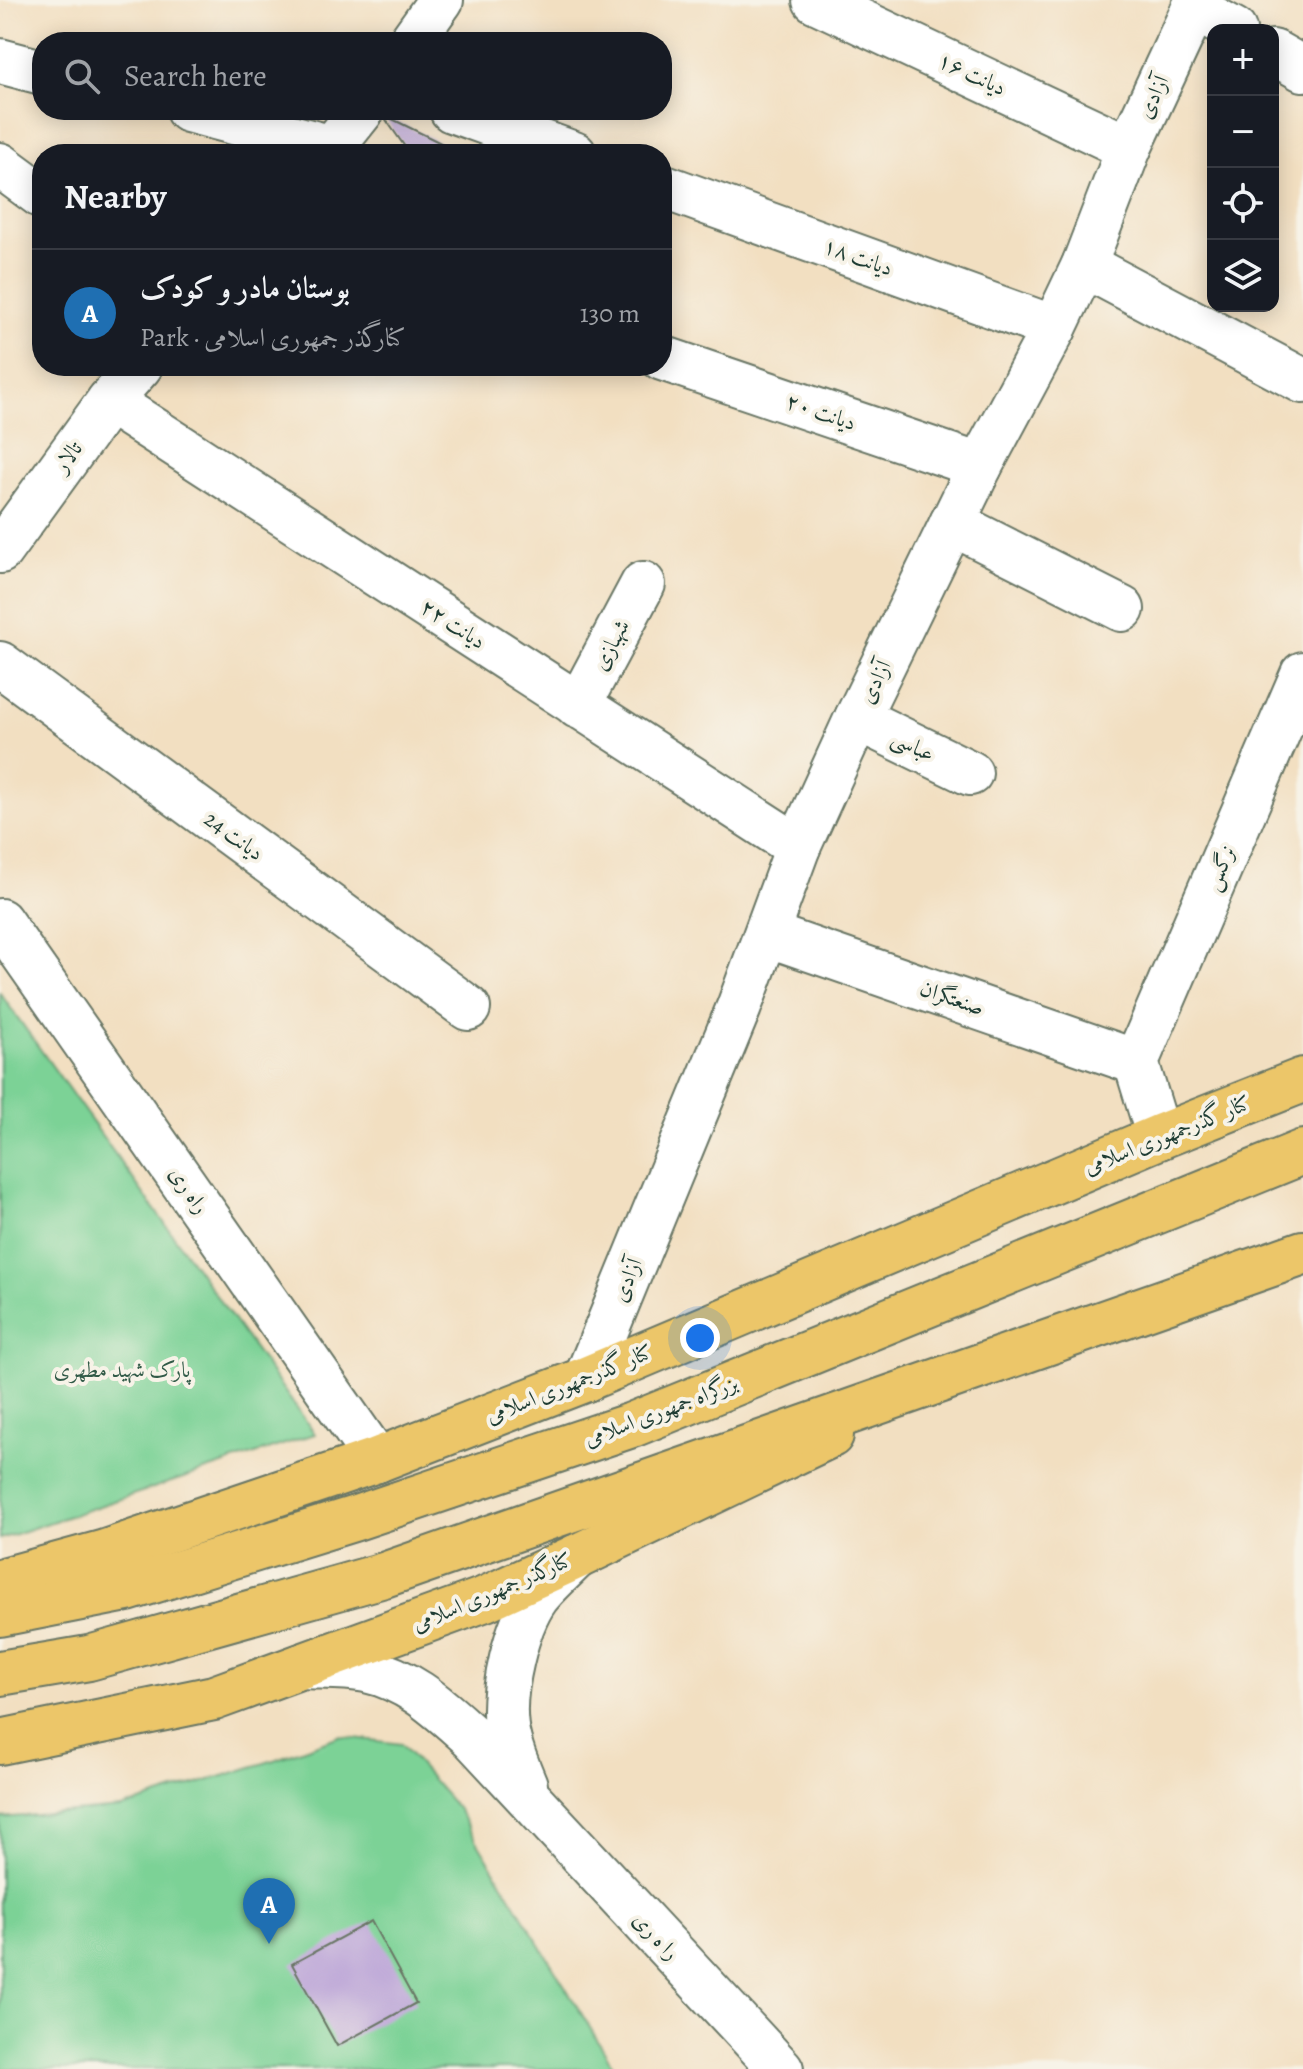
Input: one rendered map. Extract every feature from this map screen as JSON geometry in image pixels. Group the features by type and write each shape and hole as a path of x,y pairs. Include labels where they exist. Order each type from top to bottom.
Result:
{"main road":[{"name":"کنار گذرجمهوری اسلامی","path":"0,1581 102,1553 377,1460 586,1379 1159,1137 1303,1080"},
{"name":"بزرگراه جمهوری اسلامی","path":"0,1614 127,1589 356,1518 632,1425 1303,1152"},
{"path":"0,1673 89,1658 384,1575 1303,1253"},
{"name":"کنارگذر جمهوری اسلامی","path":"0,1742 214,1698 485,1599 960,1373"}],"street":[{"path":"418,32 441,0"},
{"name":"دیانت ۱۶","path":"815,0 1129,148"},
{"path":"1196,4 1225,24"},
{"name":"آزادی","path":"586,1379 739,1007 798,847 980,466 1084,265 1129,148 1196,4"},
{"path":"1279,55 1303,69"},
{"path":"0,61 32,69"},
{"path":"223,120 306,144"},
{"path":"335,144 354,120"},
{"path":"480,120 546,144"},
{"path":"0,165 32,189"},
{"name":"دیانت ۱۸","path":"672,190 1054,328"},
{"path":"1084,265 1303,381"},
{"name":"دیانت ۲۰","path":"672,361 980,466"},
{"name":"تالار","path":"0,551 109,401 131,376"},
{"name":"دیانت ۲۲","path":"109,401 798,847"},
{"path":"952,523 1122,609"},
{"name":"شهبازی","path":"578,706 643,584"},
{"name":"دیانت 24","path":"0,664 468,1008"},
{"name":"نرگس","path":"1136,1062 1303,674"},
{"name":"عباسی","path":"857,718 970,773"},
{"name":"راه ری","path":"0,921 377,1460"},
{"name":"صنعتگران","path":"767,934 1136,1062"},
{"path":"1136,1062 1159,1137"},
{"path":"531,1802 506,1726 506,1697 512,1658 523,1622 538,1596 576,1557"},
{"name":"را ه ری","path":"302,1666 366,1670 411,1686 472,1737 781,2069"}],"green space":[{"name":"پارک شهید مطهری","path":"0,993 315,1434 0,1539"},
{"path":"339,1736 401,1744 457,1808 615,2069 0,2069 0,1818 121,1808 274,1760"}],"building":[{"path":"386,120 394,120 443,144 403,144"},
{"path":"371,1921 416,2003 337,2046 292,1964"}],"place":[{"name":"بوستان مادر و کودک","path":"269,1944"}]}
